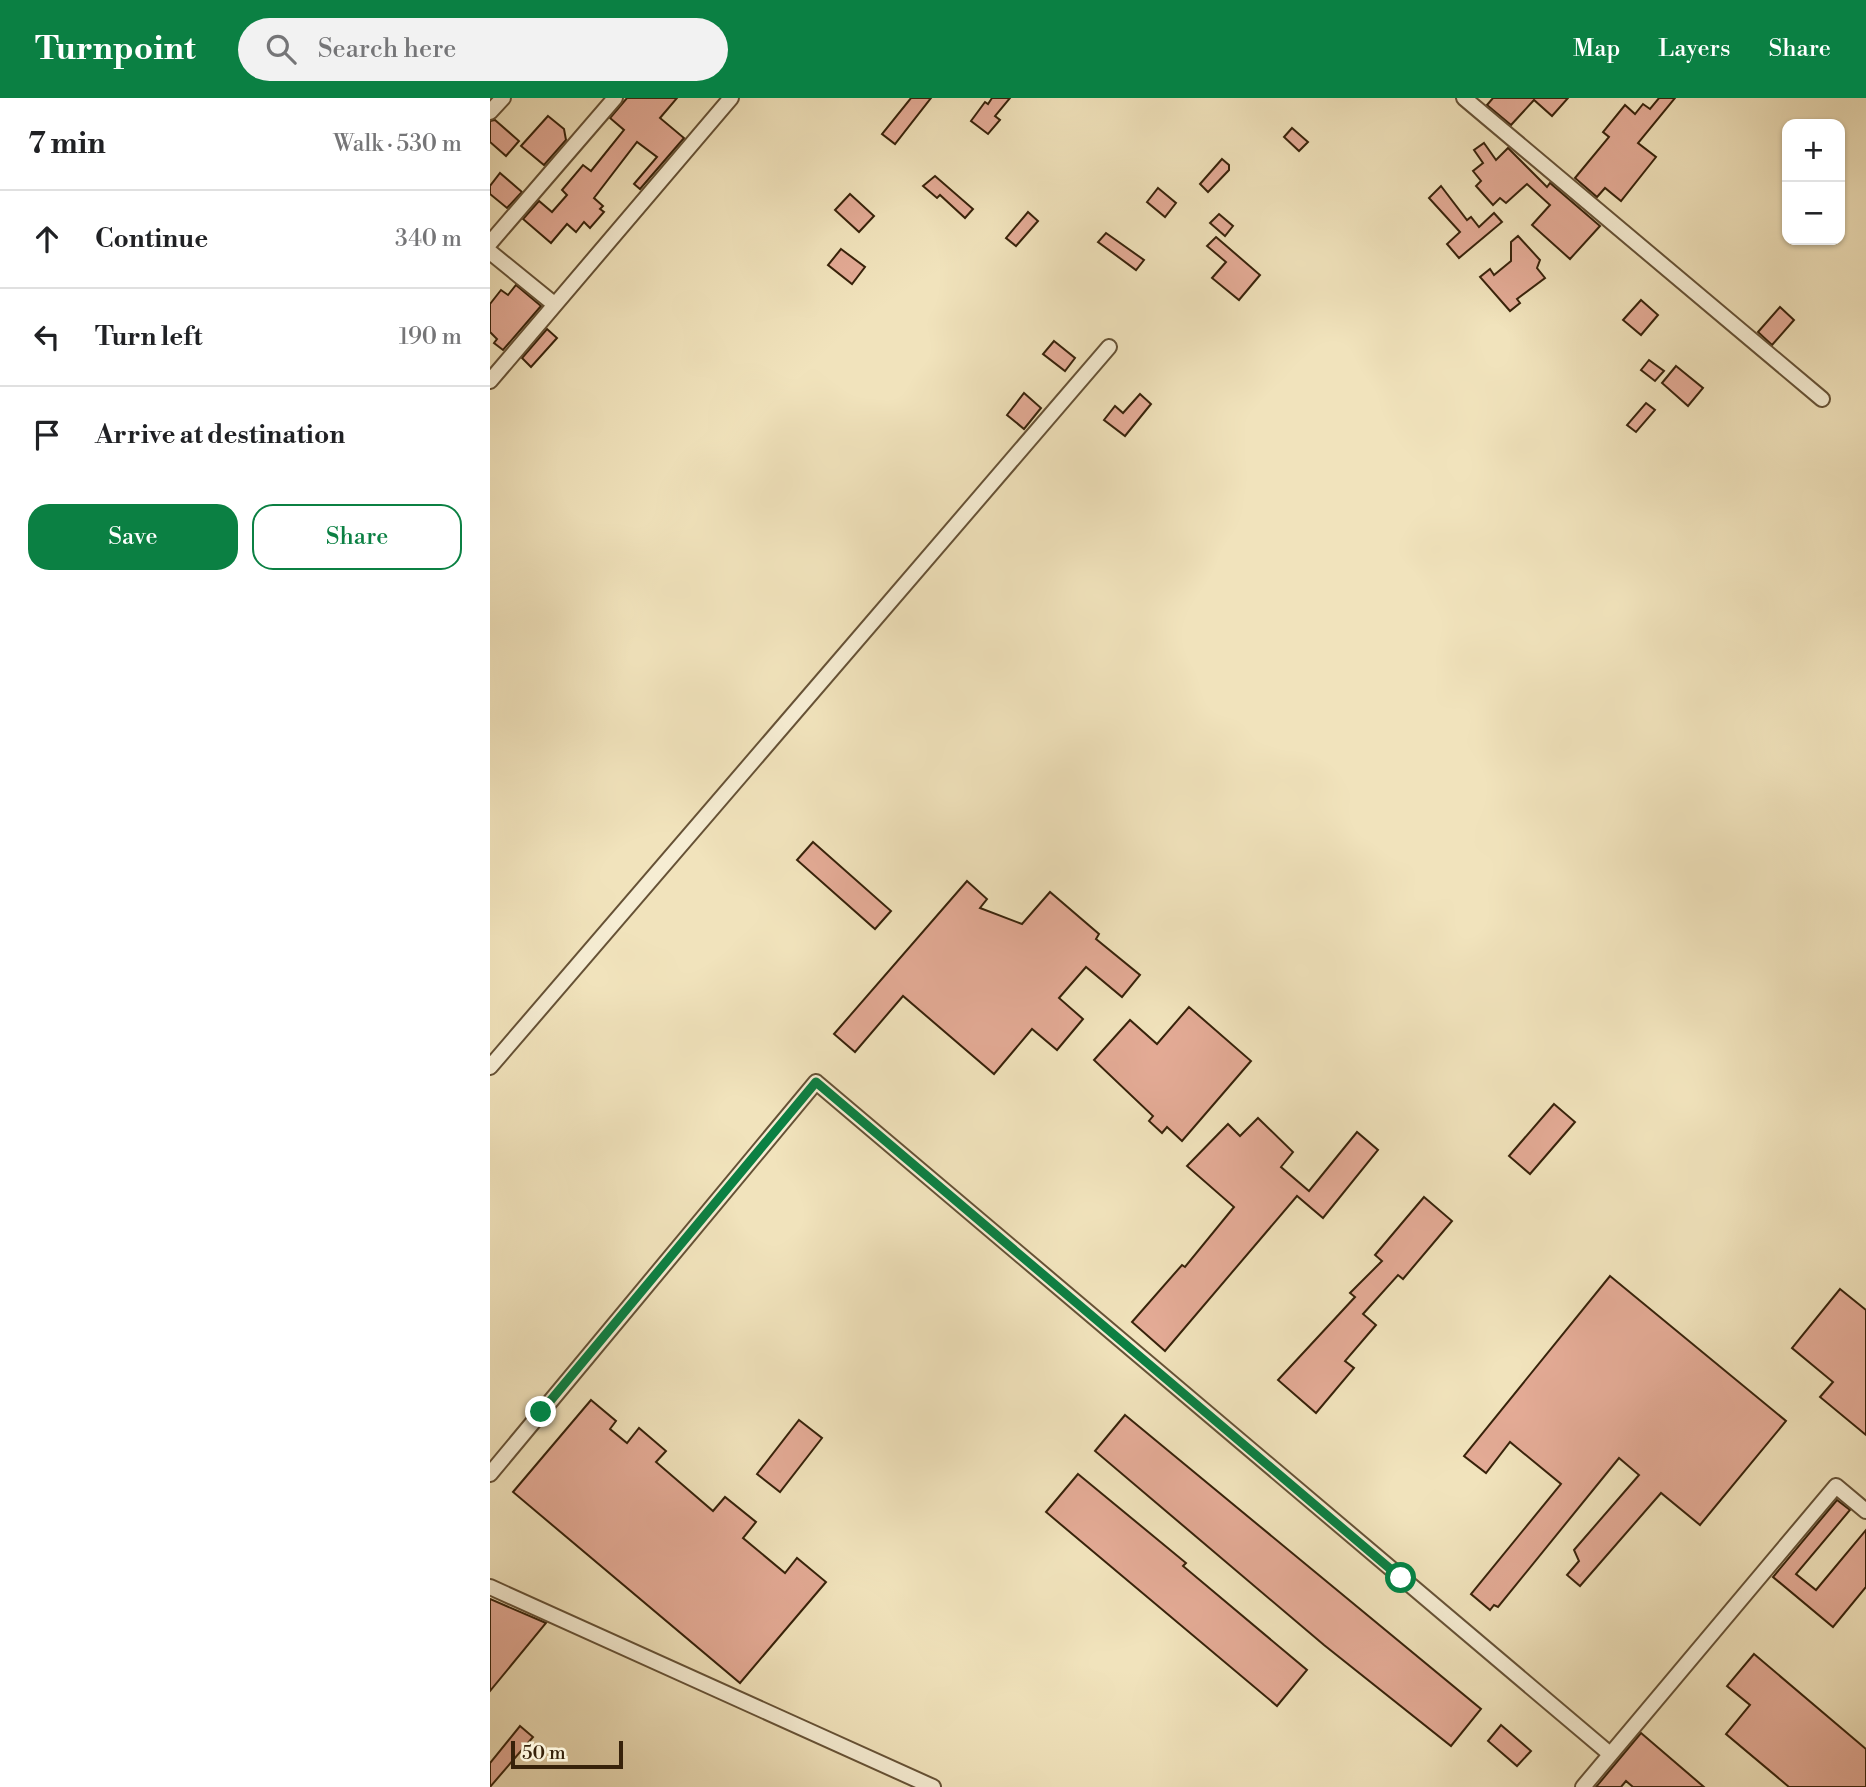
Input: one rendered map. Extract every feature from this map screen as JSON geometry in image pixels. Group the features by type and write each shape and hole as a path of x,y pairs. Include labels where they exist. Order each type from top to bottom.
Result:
{"street":[{"path":"490,112 503,98"},
{"path":"490,243 615,98"},
{"path":"493,371 731,98"},
{"path":"1464,98 1822,399"},
{"path":"490,252 554,304"},
{"path":"490,1067 1109,347"},
{"path":"490,1474 816,1082 1610,1754"},
{"path":"1583,1787 1836,1486 1866,1511"},
{"path":"490,1587 933,1787"}],"building":[{"path":"627,98 677,98 660,118 684,138 640,189 634,184 657,157 637,142 594,198 603,206 600,209 604,212 590,228 584,222 576,232 567,224 551,243 523,219 539,201 552,212 567,195 562,190 583,165 591,171 624,130 610,118"},
{"path":"911,98 931,98 895,144 882,134"},
{"path":"992,98 1010,98 995,116 1000,120 988,134 971,121 985,102 988,104"},
{"path":"1493,98 1568,98 1552,116 1534,100 1511,125 1487,105"},
{"path":"1659,98 1675,98 1638,143 1656,157 1621,201 1605,188 1597,197 1575,178 1609,137 1603,132 1625,105 1635,114 1643,104 1650,109"},
{"path":"548,116 564,129 566,140 544,165 521,146"},
{"path":"495,120 519,141 506,156 490,142 490,121"},
{"path":"1292,128 1308,142 1299,151 1284,137"},
{"path":"1484,143 1496,160 1508,148 1547,187 1550,183 1600,226 1570,259 1532,225 1550,205 1527,184 1506,203 1500,198 1493,205 1476,186 1481,181 1473,171 1483,163 1474,150"},
{"path":"1222,159 1229,165 1229,170 1208,192 1200,184"},
{"path":"500,173 522,192 507,208 490,194 490,186"},
{"path":"935,176 973,209 965,218 940,195 937,198 923,186"},
{"path":"1441,186 1467,220 1471,217 1479,227 1494,213 1502,222 1459,258 1447,244 1460,232 1429,198"},
{"path":"1158,188 1176,203 1165,217 1147,202"},
{"path":"850,194 874,216 859,232 835,210"},
{"path":"1028,212 1038,221 1016,246 1006,238"},
{"path":"1219,214 1233,226 1225,236 1210,223"},
{"path":"1106,233 1144,260 1136,270 1098,242"},
{"path":"1518,236 1540,260 1537,268 1545,278 1517,299 1520,303 1510,311 1480,277 1490,269 1494,275 1511,261 1511,242"},
{"path":"1216,237 1260,275 1239,300 1212,278 1226,262 1207,246"},
{"path":"841,249 865,267 852,284 828,265"},
{"path":"516,285 541,306 503,350 494,343 497,339 490,332 490,304 501,290 508,295"},
{"path":"1641,300 1658,315 1641,335 1623,320"},
{"path":"1780,307 1794,320 1772,345 1758,332"},
{"path":"547,329 557,338 531,367 522,358"},
{"path":"1054,341 1075,358 1065,371 1043,354"},
{"path":"1649,360 1664,371 1655,381 1641,370"},
{"path":"1676,366 1703,388 1688,406 1662,383"},
{"path":"1024,393 1041,408 1024,429 1007,415"},
{"path":"1140,394 1151,404 1125,436 1104,420 1115,406 1123,413"},
{"path":"1646,403 1655,410 1636,432 1627,425"},
{"path":"813,842 891,911 875,929 797,860"},
{"path":"967,881 987,899 980,908 1022,924 1050,892 1099,934 1096,939 1140,975 1122,997 1086,967 1059,998 1083,1019 1057,1050 1032,1029 994,1074 903,996 855,1052 834,1034"},
{"path":"1189,1007 1251,1061 1182,1141 1167,1127 1162,1133 1149,1121 1153,1116 1094,1060 1130,1020 1157,1044"},
{"path":"1554,1104 1575,1122 1530,1174 1509,1156"},
{"path":"1258,1118 1293,1152 1281,1167 1309,1191 1357,1132 1378,1150 1323,1218 1297,1196 1165,1351 1132,1322 1182,1265 1185,1267 1234,1207 1187,1166 1228,1124 1240,1136"},
{"path":"1424,1197 1452,1221 1403,1279 1398,1275 1363,1314 1376,1325 1345,1361 1354,1368 1316,1413 1278,1380 1355,1297 1350,1293 1382,1261 1375,1255"},
{"path":"1610,1276 1786,1421 1700,1525 1661,1493 1580,1586 1567,1575 1579,1561 1574,1550 1639,1475 1619,1458 1498,1607 1494,1605 1490,1610 1471,1594 1561,1484 1510,1442 1486,1473 1464,1456"},
{"path":"1840,1289 1866,1310 1866,1435 1820,1397 1833,1382 1792,1348"},
{"path":"591,1400 616,1421 610,1429 627,1443 639,1428 666,1451 656,1462 713,1511 725,1497 756,1522 743,1538 785,1573 797,1558 826,1582 740,1683 513,1492"},
{"path":"1125,1415 1481,1709 1451,1746 1324,1645 1095,1451"},
{"path":"799,1420 822,1438 780,1492 757,1474"},
{"path":"1078,1474 1186,1563 1183,1566 1307,1670 1277,1706 1046,1512"},
{"path":"1837,1500 1850,1510 1796,1574 1816,1590 1866,1530 1866,1587 1833,1627 1773,1577"},
{"path":"490,1599 546,1623 490,1691"},
{"path":"1754,1654 1866,1749 1866,1787 1789,1787 1726,1734 1750,1705 1727,1686"},
{"path":"1501,1725 1531,1751 1517,1766 1488,1741"},
{"path":"520,1726 533,1737 490,1787 490,1763"},
{"path":"1641,1733 1704,1787 1633,1787 1626,1781 1621,1787 1596,1787"}],"route":[{"path":"541,1412 816,1082 1401,1578"}]}
